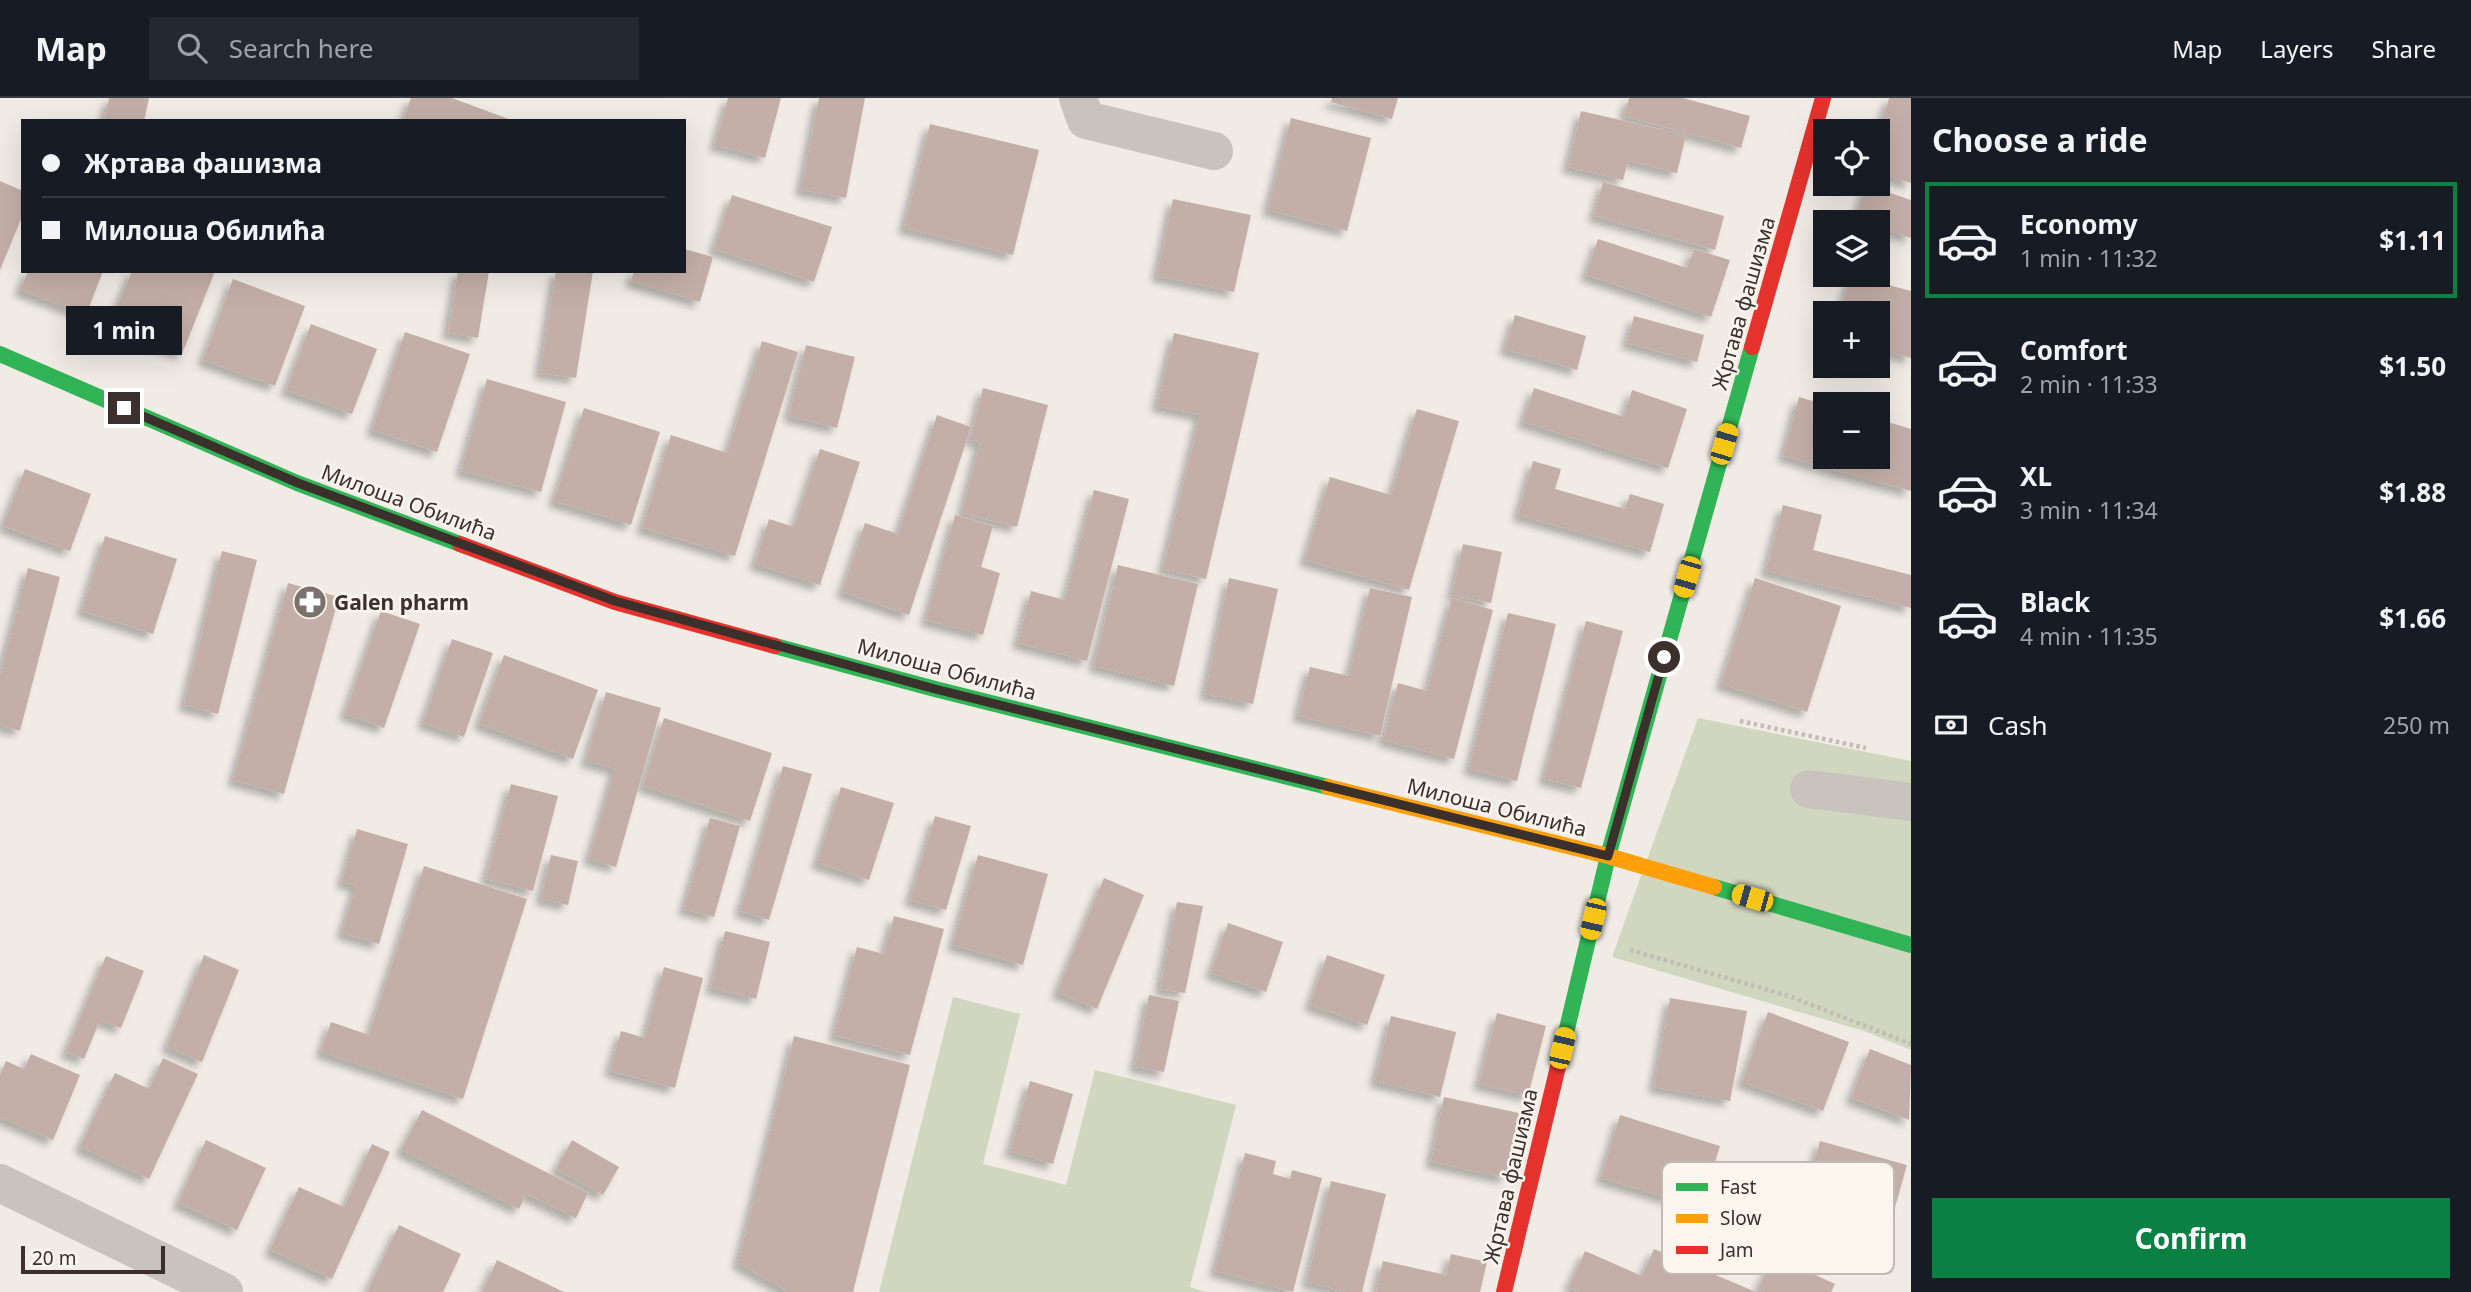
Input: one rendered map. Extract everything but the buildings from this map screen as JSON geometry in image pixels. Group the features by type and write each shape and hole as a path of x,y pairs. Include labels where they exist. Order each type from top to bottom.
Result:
{"street":[{"path":"1078,98 1086,120 1214,151"},
{"name":"Жртава фашизма","path":"1504,1292 1608,856 1823,98"},
{"name":"Милоша Обилића","path":"0,354 298,483 615,601 935,689 1608,856 1911,945"},
{"path":"1809,789 1911,802"},
{"path":"0,1183 224,1292"}],"path":[{"path":"1740,721 1872,750"},
{"path":"1588,940 1789,996 1911,1044"}],"green space":[{"path":"1698,718 1911,761 1911,1050 1864,1031 1612,957"},
{"path":"953,997 1020,1014 983,1164 1066,1185 1095,1070 1236,1105 1190,1287 1206,1292 879,1292"}],"traffic: fast":[{"path":"1561,1054 1608,856 1752,347"},
{"path":"0,354 297,483 460,544"},
{"path":"775,646 935,689 1328,787"},
{"path":"1714,887 1911,945"}],"traffic: slow":[{"path":"1328,787 1608,856 1714,887"}],"traffic: jam":[{"path":"1752,347 1823,98"},
{"path":"460,544 615,602 775,646"},
{"path":"1504,1292 1561,1054"}],"place":[{"name":"Galen pharm","path":"310,602"}],"route":[{"path":"124,408 298,483 615,601 935,689 1608,856 1664,657"}]}
